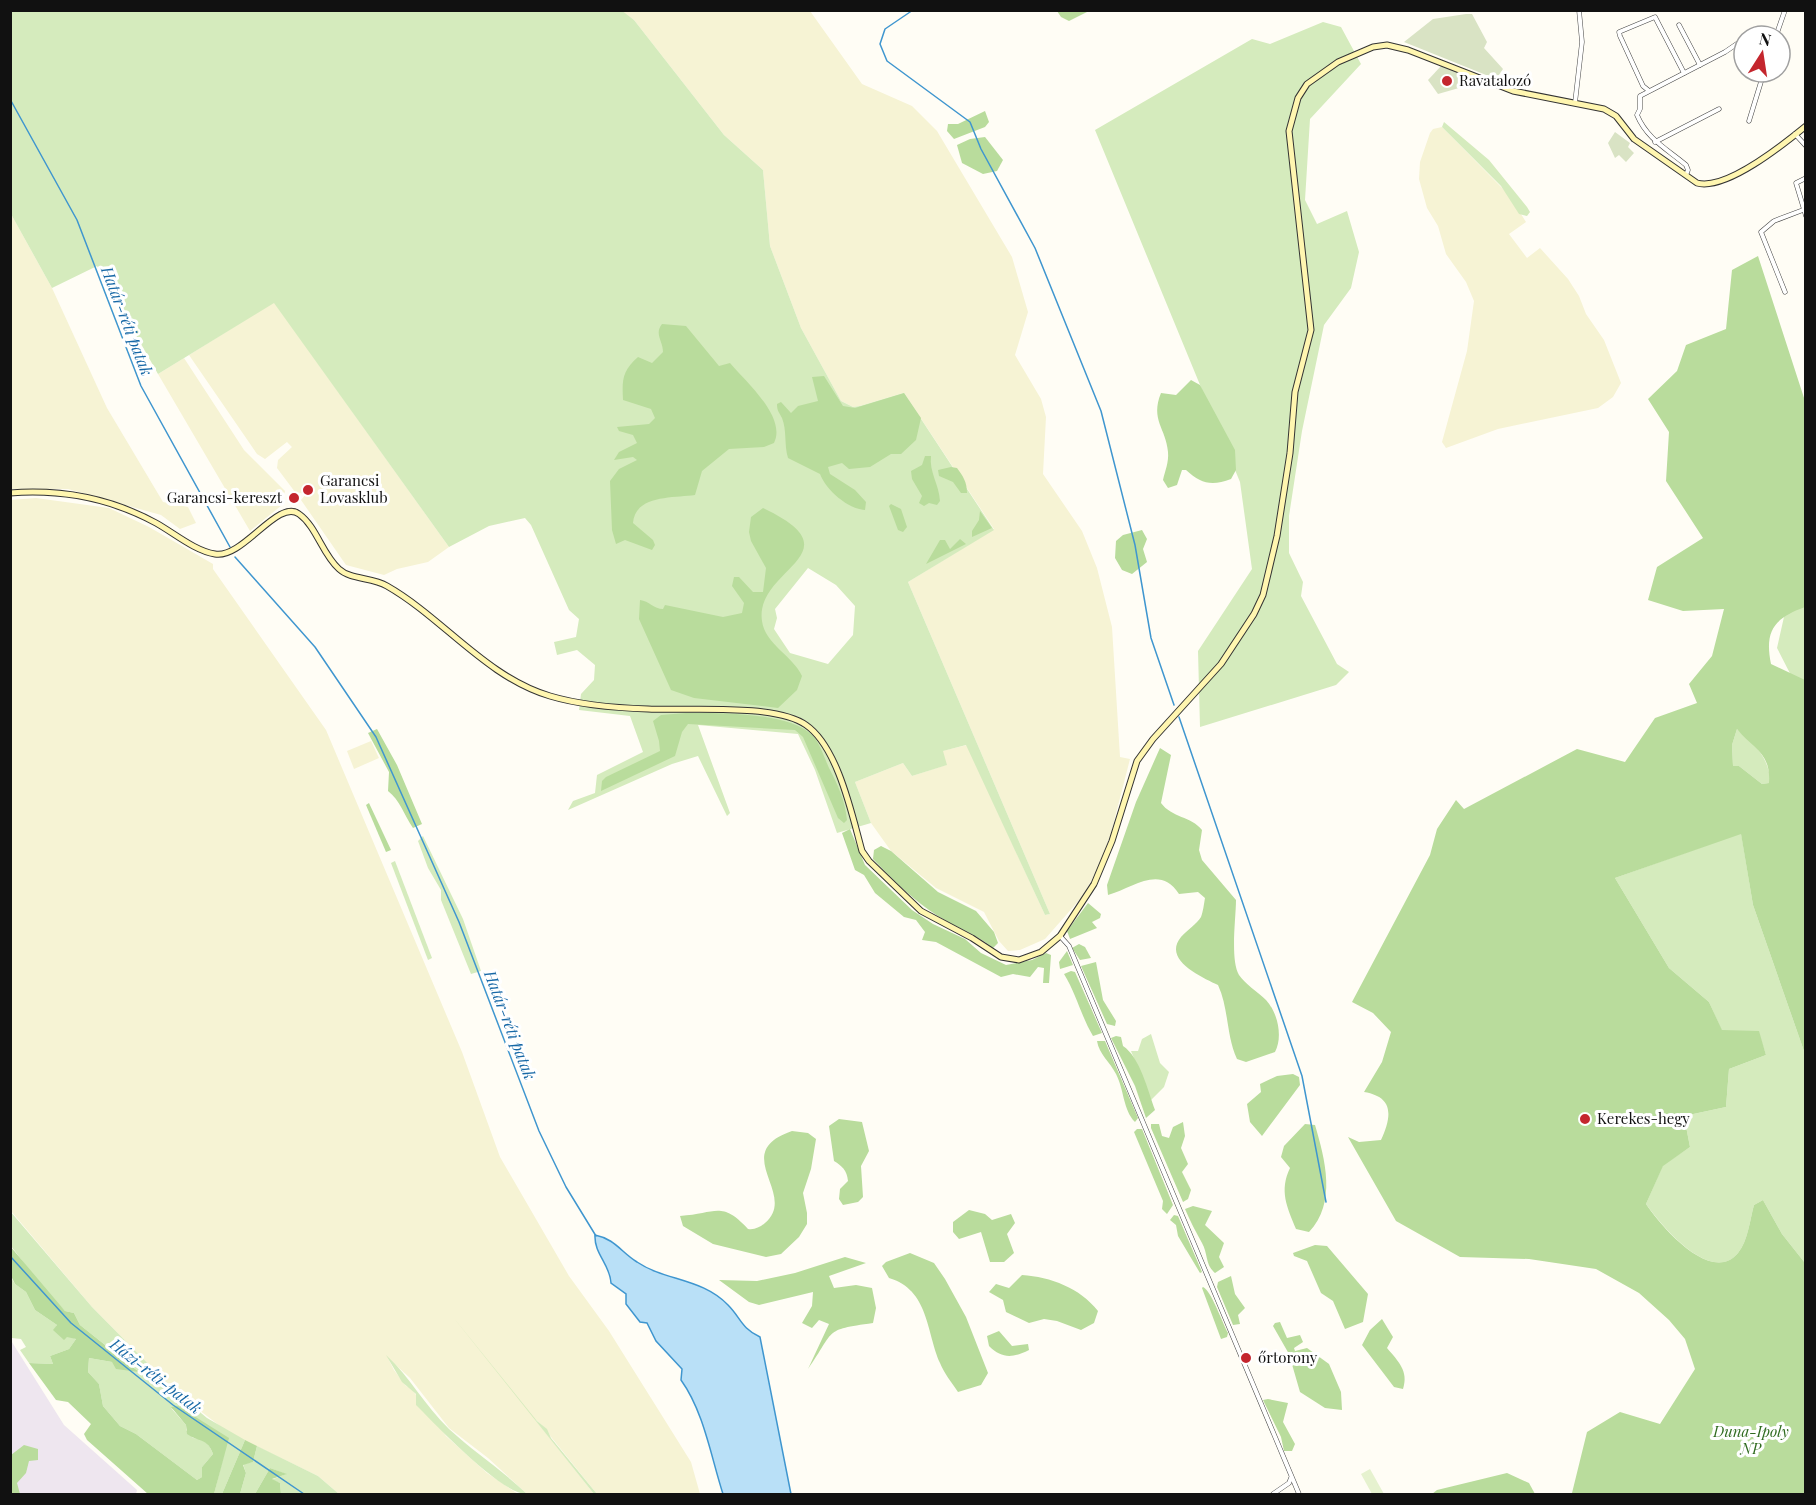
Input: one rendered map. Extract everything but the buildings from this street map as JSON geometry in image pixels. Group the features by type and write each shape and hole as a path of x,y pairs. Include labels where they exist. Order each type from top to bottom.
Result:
{"main road":[{"path":"10,494 61,493 103,501 142,515 204,550 217,554 227,553 282,514 295,512 305,520 328,556 341,571 388,586 476,654 539,692 563,699 646,709 708,709 773,714 805,724 817,733 831,757 862,851 868,861 921,911 1006,960 1019,960 1041,952 1060,936 1103,866 1137,761 1221,664 1254,614 1263,595 1285,484 1296,392 1311,330 1312,318 1290,154 1289,131 1298,98 1307,84 1328,68 1373,47 1387,45 1408,50 1513,91 1610,112 1634,139 1686,175 1706,185 1726,178 1755,163 1806,126"}],"street":[{"path":"1575,103 1582,42 1579,10"},
{"path":"1648,90 1643,86 1619,32 1655,17 1684,73"},
{"path":"1679,25 1700,64"},
{"path":"1686,175 1688,170 1686,165 1655,142 1637,115 1640,96 1732,46"},
{"path":"1749,121 1760,84"},
{"path":"1655,142 1719,109"},
{"path":"1796,134 1806,146"},
{"path":"1806,178 1797,183 1806,216"},
{"path":"1785,292 1761,232 1774,221 1803,210"},
{"path":"1060,936 1069,945 1299,1494"},
{"path":"1273,1494 1289,1484 1291,1478"}],"shaded area":[{"path":"621,11 810,11 862,84 912,106 937,131 1012,257 1028,312 1015,355 1041,399 1046,417 1043,474 1082,531 1097,568 1112,627 1120,757 1130,759 1110,837 1099,867 1082,897 1045,939 1020,950 1008,951 999,941 984,912 936,888 891,851 871,823 855,782 903,763 912,776 946,765 942,751 967,745 1045,915 1050,914 908,582 994,529 904,393 853,407 841,401 801,328 770,246 763,170 724,135 634,20"},
{"path":"1442,127 1509,195 1526,222 1509,234 1527,258 1540,248 1568,279 1579,296 1586,314 1604,340 1621,383 1613,397 1598,408 1498,429 1446,448 1442,442 1467,351 1474,301 1466,282 1446,254 1438,226 1427,208 1419,179 1420,162 1430,133 1433,129"},
{"path":"11,214 52,288 107,408 163,502 188,507 196,523 180,529 161,515 68,489 11,489"},
{"path":"274,302 449,547 428,562 397,569 384,575 346,565 301,500 306,494 295,492 277,468 278,460 292,447 287,442 265,459 257,454 189,355"},
{"path":"184,358 244,450 285,491 282,505 250,531 158,374"},
{"path":"36,498 109,508 149,527 213,564 213,569 326,730 462,1052 500,1157 569,1276 609,1331 691,1462 700,1494 597,1494 546,1429 534,1418 594,1494 527,1494 488,1458 449,1428 410,1378 388,1358 394,1370 406,1386 411,1388 446,1436 487,1473 518,1494 339,1494 318,1476 229,1433 177,1393 92,1307 11,1211 10,500"},
{"path":"371,741 379,758 354,769 347,751"},
{"path":"10,1339 64,1425 137,1490 136,1494 11,1494"}],"green space":[{"path":"621,10 634,20 724,135 763,170 770,246 801,328 841,401 853,407 904,393 994,530 908,582 1050,914 1045,915 966,745 943,751 947,765 912,776 903,763 855,782 871,823 837,833 815,770 798,734 698,725 730,813 727,816 698,756 672,764 568,810 573,801 595,793 597,775 643,752 630,716 579,710 581,694 594,680 595,665 577,650 557,655 554,642 576,637 579,619 569,610 531,525 525,518 489,526 449,547 274,303 158,374 97,266 52,288 11,214 10,11","holes":["808,568 836,585 855,606 853,635 828,664 790,653 774,629 777,618 775,609"]},
{"path":"1057,11 1089,11 1069,21 1061,17"},
{"path":"1472,14 1487,42 1484,48 1503,69 1496,79 1404,42 1433,19"},
{"path":"1323,22 1341,27 1361,64 1310,119 1305,200 1317,224 1347,211 1359,252 1351,288 1324,325 1302,431 1289,516 1289,553 1303,582 1301,596 1337,664 1349,672 1336,685 1200,727 1198,651 1252,569 1240,482 1095,130 1252,39 1270,44"},
{"path":"1442,65 1474,79 1473,84 1438,94 1428,80"},
{"path":"985,111 989,122 985,127 954,139 947,131 948,124 958,124"},
{"path":"1444,122 1489,160 1527,207 1530,212 1527,216 1519,214 1501,186 1442,127"},
{"path":"1615,132 1630,143 1628,147 1634,153 1626,162 1619,155 1615,158 1608,143"},
{"path":"985,137 1003,160 997,171 983,174 962,163 957,145 970,139"},
{"name":"Duna-Ipoly NP","path":"1758,256 1805,401 1805,607 1786,616 1774,627 1769,642 1769,652 1771,664 1805,680 1805,1054 1753,905 1741,834 1615,878 1669,968 1709,1002 1722,1030 1759,1031 1766,1055 1729,1069 1726,1107 1684,1116 1690,1147 1663,1166 1646,1204 1674,1237 1700,1257 1714,1262 1727,1261 1738,1253 1746,1236 1754,1205 1763,1200 1782,1234 1805,1263 1805,1494 1569,1494 1572,1493 1587,1432 1620,1412 1660,1424 1695,1369 1685,1339 1669,1320 1639,1293 1596,1269 1529,1259 1460,1257 1396,1221 1348,1137 1359,1142 1381,1140 1385,1131 1388,1109 1385,1103 1381,1098 1364,1092 1382,1062 1391,1032 1373,1013 1352,1002 1430,855 1437,829 1456,800 1464,809 1577,749 1625,762 1655,718 1697,703 1689,684 1712,656 1724,609 1683,611 1648,600 1657,567 1703,538 1666,481 1669,432 1648,399 1677,371 1686,345 1726,329 1732,270","holes":["1737,729 1764,758 1769,773 1769,783 1762,784 1739,766 1733,766 1732,745"]},
{"path":"662,324 686,326 719,366 730,363 770,411 775,422 776,433 774,443 764,447 729,449 702,471 695,495 656,500 640,507 633,523 653,540 655,545 652,550 625,540 616,544 612,530 610,481 619,469 637,460 633,457 614,460 619,452 637,443 633,435 619,431 617,427 649,424 655,418 651,409 623,400 623,387 626,371 638,357 652,363 663,352 659,334"},
{"path":"824,376 843,406 855,408 904,393 921,418 916,440 901,454 891,454 870,467 849,469 842,463 828,467 830,474 855,490 866,502 865,510 858,509 838,498 820,474 788,458 784,423 777,404 781,402 791,413 798,406 818,401 812,377"},
{"path":"1191,380 1200,385 1235,450 1236,470 1231,479 1212,483 1202,481 1186,470 1182,470 1177,485 1168,488 1163,480 1168,452 1158,417 1158,402 1161,393 1176,395"},
{"path":"925,456 931,456 931,467 940,501 937,505 929,503 924,506 919,503 922,496 912,479 911,471 922,465"},
{"path":"957,468 961,474 967,493 961,493 953,482 939,476 938,470"},
{"path":"891,504 901,509 907,527 903,532 898,530 889,506"},
{"path":"763,508 790,524 803,538 803,550 796,562 772,587 764,603 762,621 768,636 802,676 797,690 778,708 694,698 671,690 639,619 640,600 660,609 663,609 665,605 723,617 742,613 744,603 732,586 734,577 739,577 753,592 763,592 766,568 751,541 749,532 751,517"},
{"path":"980,511 992,528 972,537 972,531 979,520"},
{"path":"1142,530 1147,539 1143,549 1147,562 1132,574 1122,570 1115,558 1116,541 1123,535"},
{"path":"960,539 966,544 926,564 940,540 945,540 950,549"},
{"path":"1805,587 1805,837 1798,689 1777,648 1786,608"},
{"path":"686,713 752,715 801,727 815,738 820,746 841,793 847,820 844,823 838,818 803,737 795,730 688,724 682,732 675,756 601,791 602,781 606,777 660,751 653,721 661,715"},
{"path":"377,729 397,765 422,824 413,828 399,803 388,791 389,772 368,733"},
{"path":"1737,729 1764,759 1770,783 1762,784 1739,766 1733,766 1732,745"},
{"path":"1160,748 1171,755 1161,803 1170,812 1198,825 1202,830 1199,850 1202,860 1236,900 1234,949 1236,968 1248,985 1270,1005 1278,1025 1279,1039 1275,1052 1246,1062 1237,1059 1233,1050 1222,994 1218,985 1186,967 1177,953 1176,945 1181,937 1201,917 1205,898 1198,892 1179,894 1172,885 1155,879 1108,895 1107,885 1136,802"},
{"path":"369,803 391,850 386,852 366,805"},
{"path":"850,829 865,865 912,910 933,924 965,939 981,953 1006,965 1032,960 1046,953 1051,955 1049,983 1043,983 1044,968 1038,967 1030,977 1013,974 1001,977 936,942 922,940 925,932 916,920 904,917 875,893 864,875 855,870 842,833"},
{"path":"1741,833 1753,905 1805,1054 1805,1263 1782,1234 1763,1200 1754,1205 1746,1236 1738,1253 1727,1261 1714,1262 1701,1257 1674,1237 1646,1204 1663,1165 1690,1147 1684,1116 1726,1107 1729,1069 1766,1055 1758,1031 1722,1031 1709,1002 1669,968 1615,878"},
{"path":"423,836 463,919 481,971 471,974 441,900 441,890 428,868 418,841"},
{"path":"881,846 891,851 938,892 976,911 994,932 998,943 993,948 978,937 937,915 914,898 873,859 874,850"},
{"path":"395,861 432,958 428,960 391,863"},
{"path":"1088,903 1101,914 1100,918 1092,922 1097,928 1070,939 1067,931"},
{"path":"1079,944 1085,947 1091,958 1080,960 1072,948"},
{"path":"1067,951 1073,965 1060,969 1059,962"},
{"path":"1096,962 1103,1000 1116,1021 1115,1026 1107,1024 1081,966"},
{"path":"1075,972 1102,1033 1093,1036 1089,1028 1064,974"},
{"path":"1151,1034 1160,1063 1169,1072 1164,1087 1151,1100 1131,1051 1138,1051 1142,1039"},
{"path":"1121,1037 1123,1046 1139,1066 1146,1084 1155,1110 1146,1118 1135,1086 1111,1038"},
{"path":"1097,1041 1105,1041 1138,1118 1135,1122 1128,1112 1116,1074 1100,1050"},
{"path":"1293,1074 1299,1077 1300,1085 1262,1136 1250,1122 1247,1104 1261,1092 1260,1084 1277,1076"},
{"path":"839,1119 862,1122 869,1151 861,1166 863,1197 858,1202 843,1205 839,1199 840,1189 848,1181 847,1174 834,1161 829,1126"},
{"path":"1183,1122 1185,1136 1181,1148 1188,1164 1182,1172 1191,1190 1188,1199 1183,1202 1151,1124 1159,1124 1162,1136 1169,1138 1173,1127"},
{"path":"1305,1124 1315,1125 1326,1180 1323,1208 1309,1232 1296,1229 1290,1213 1285,1184 1290,1168 1281,1157 1284,1146"},
{"path":"1142,1129 1173,1205 1167,1214 1162,1209 1163,1201 1134,1132"},
{"path":"792,1131 808,1133 816,1139 811,1169 803,1193 807,1224 799,1237 781,1254 766,1257 713,1244 683,1226 680,1216 717,1211 731,1214 748,1229 757,1228 765,1223 773,1212 775,1199 764,1162 766,1151 774,1140"},
{"path":"1193,1206 1212,1211 1205,1225 1224,1243 1219,1257 1224,1267 1215,1273 1185,1209"},
{"path":"969,1210 985,1214 992,1220 1011,1214 1015,1223 1007,1234 1014,1253 1004,1262 990,1262 981,1232 959,1239 953,1232 953,1222"},
{"path":"10,1211 92,1307 177,1393 207,1418 245,1440 222,1494 214,1494 228,1438 171,1408 186,1425 186,1430 193,1438 206,1442 213,1454 202,1467 202,1477 197,1480 136,1434 120,1426 103,1406 99,1384 88,1372 89,1358 112,1362 138,1371 80,1325 74,1313 65,1311 43,1288 11,1246"},
{"path":"1174,1215 1178,1216 1202,1272 1200,1273 1178,1236 1176,1225 1170,1220"},
{"path":"1315,1245 1327,1246 1368,1294 1363,1322 1345,1329 1333,1301 1321,1293 1307,1261 1294,1256 1293,1253"},
{"path":"10,1246 65,1311 74,1313 80,1325 139,1372 116,1369 112,1362 89,1358 88,1372 99,1384 103,1406 120,1426 136,1434 197,1480 202,1477 202,1467 213,1454 208,1445 187,1434 186,1425 171,1407 178,1406 229,1438 214,1494 148,1494 87,1440 84,1434 91,1424 68,1402 56,1400 29,1363 53,1364 50,1356 69,1349 76,1339 67,1337 64,1340 53,1330 57,1325 35,1310 26,1292 15,1284 11,1276"},
{"path":"910,1253 934,1263 966,1317 988,1373 981,1385 958,1392 940,1363 919,1302 902,1284 889,1278 882,1266 886,1262"},
{"path":"845,1257 866,1263 829,1276 834,1288 856,1285 872,1288 876,1308 873,1323 837,1330 827,1339 808,1369 829,1324 819,1320 812,1328 802,1323 812,1306 813,1292 759,1305 749,1302 719,1280 757,1281 795,1273"},
{"path":"1022,1275 1054,1281 1083,1296 1098,1311 1094,1323 1081,1330 1044,1319 1029,1323 1006,1312 1003,1300 989,1292 996,1284 1009,1288"},
{"path":"10,1276 15,1284 26,1292 35,1310 57,1325 54,1330 76,1339 69,1349 50,1356 53,1364 29,1363 20,1350 26,1347 21,1339 12,1338"},
{"path":"1231,1276 1235,1294 1245,1308 1238,1315 1240,1324 1233,1325 1217,1287 1218,1282"},
{"path":"1203,1287 1216,1307 1228,1333 1227,1337 1221,1339"},
{"path":"453,1317 537,1421 547,1429 551,1438 597,1494 594,1494"},
{"path":"1382,1319 1393,1337 1387,1348 1398,1362 1405,1377 1403,1389 1394,1387 1362,1345 1370,1330"},
{"path":"1280,1322 1287,1338 1300,1335 1303,1342 1294,1348 1295,1351 1307,1348 1329,1364 1341,1392 1342,1410 1325,1408 1300,1392 1289,1354 1273,1326"},
{"path":"999,1331 1012,1346 1028,1344 1029,1350 1013,1356 998,1353 989,1346 987,1336"},
{"path":"386,1355 449,1429 527,1494 516,1491 486,1471 438,1427 416,1405 416,1394 402,1382"},
{"path":"1263,1400 1288,1403 1283,1422 1295,1444 1292,1451 1284,1451 1281,1437"},
{"path":"245,1440 257,1446 253,1462 243,1465 246,1473 240,1494 222,1494"},
{"path":"24,1445 38,1449 38,1460 29,1461 26,1473 17,1483 20,1494 11,1494 11,1455"},
{"path":"257,1446 318,1476 339,1494 281,1494 280,1483 271,1480 286,1474 270,1468 255,1494 240,1494 246,1473 243,1464 253,1462"},
{"path":"270,1468 287,1474 272,1479 280,1483 281,1494 255,1494"},
{"path":"1370,1469 1384,1494 1372,1494 1361,1474"},
{"path":"1507,1473 1529,1483 1535,1494 1432,1494 1437,1490"}],"water":[{"path":"595,1235 613,1243 648,1268 718,1296 745,1326 760,1337 791,1494 723,1494 696,1406 681,1380 682,1369 656,1341 647,1323 640,1322 626,1304 626,1294 611,1283 608,1270 595,1242"}],"waterway":[{"path":"913,10 885,29 880,44 887,61 970,122 981,149 1035,248 1101,411 1135,545 1151,638 1174,705"},
{"name":"Határ-réti patak","path":"10,99 77,220 141,386 230,547"},
{"name":"Határ-réti patak","path":"235,557 315,647 376,737 459,922 539,1131 566,1187 596,1236"},
{"path":"1179,717 1302,1076 1326,1202"},
{"name":"Házi-réti-patak","path":"10,1256 71,1323 173,1405 304,1494"}],"place":[{"name":"Ravatalozó","path":"1447,81"},
{"name":"Garancsi Lovasklub","path":"308,490"},
{"name":"Garancsi-kereszt","path":"294,498"},
{"name":"Kerekes-hegy","path":"1585,1119"},
{"name":"őrtorony","path":"1246,1358"}]}
